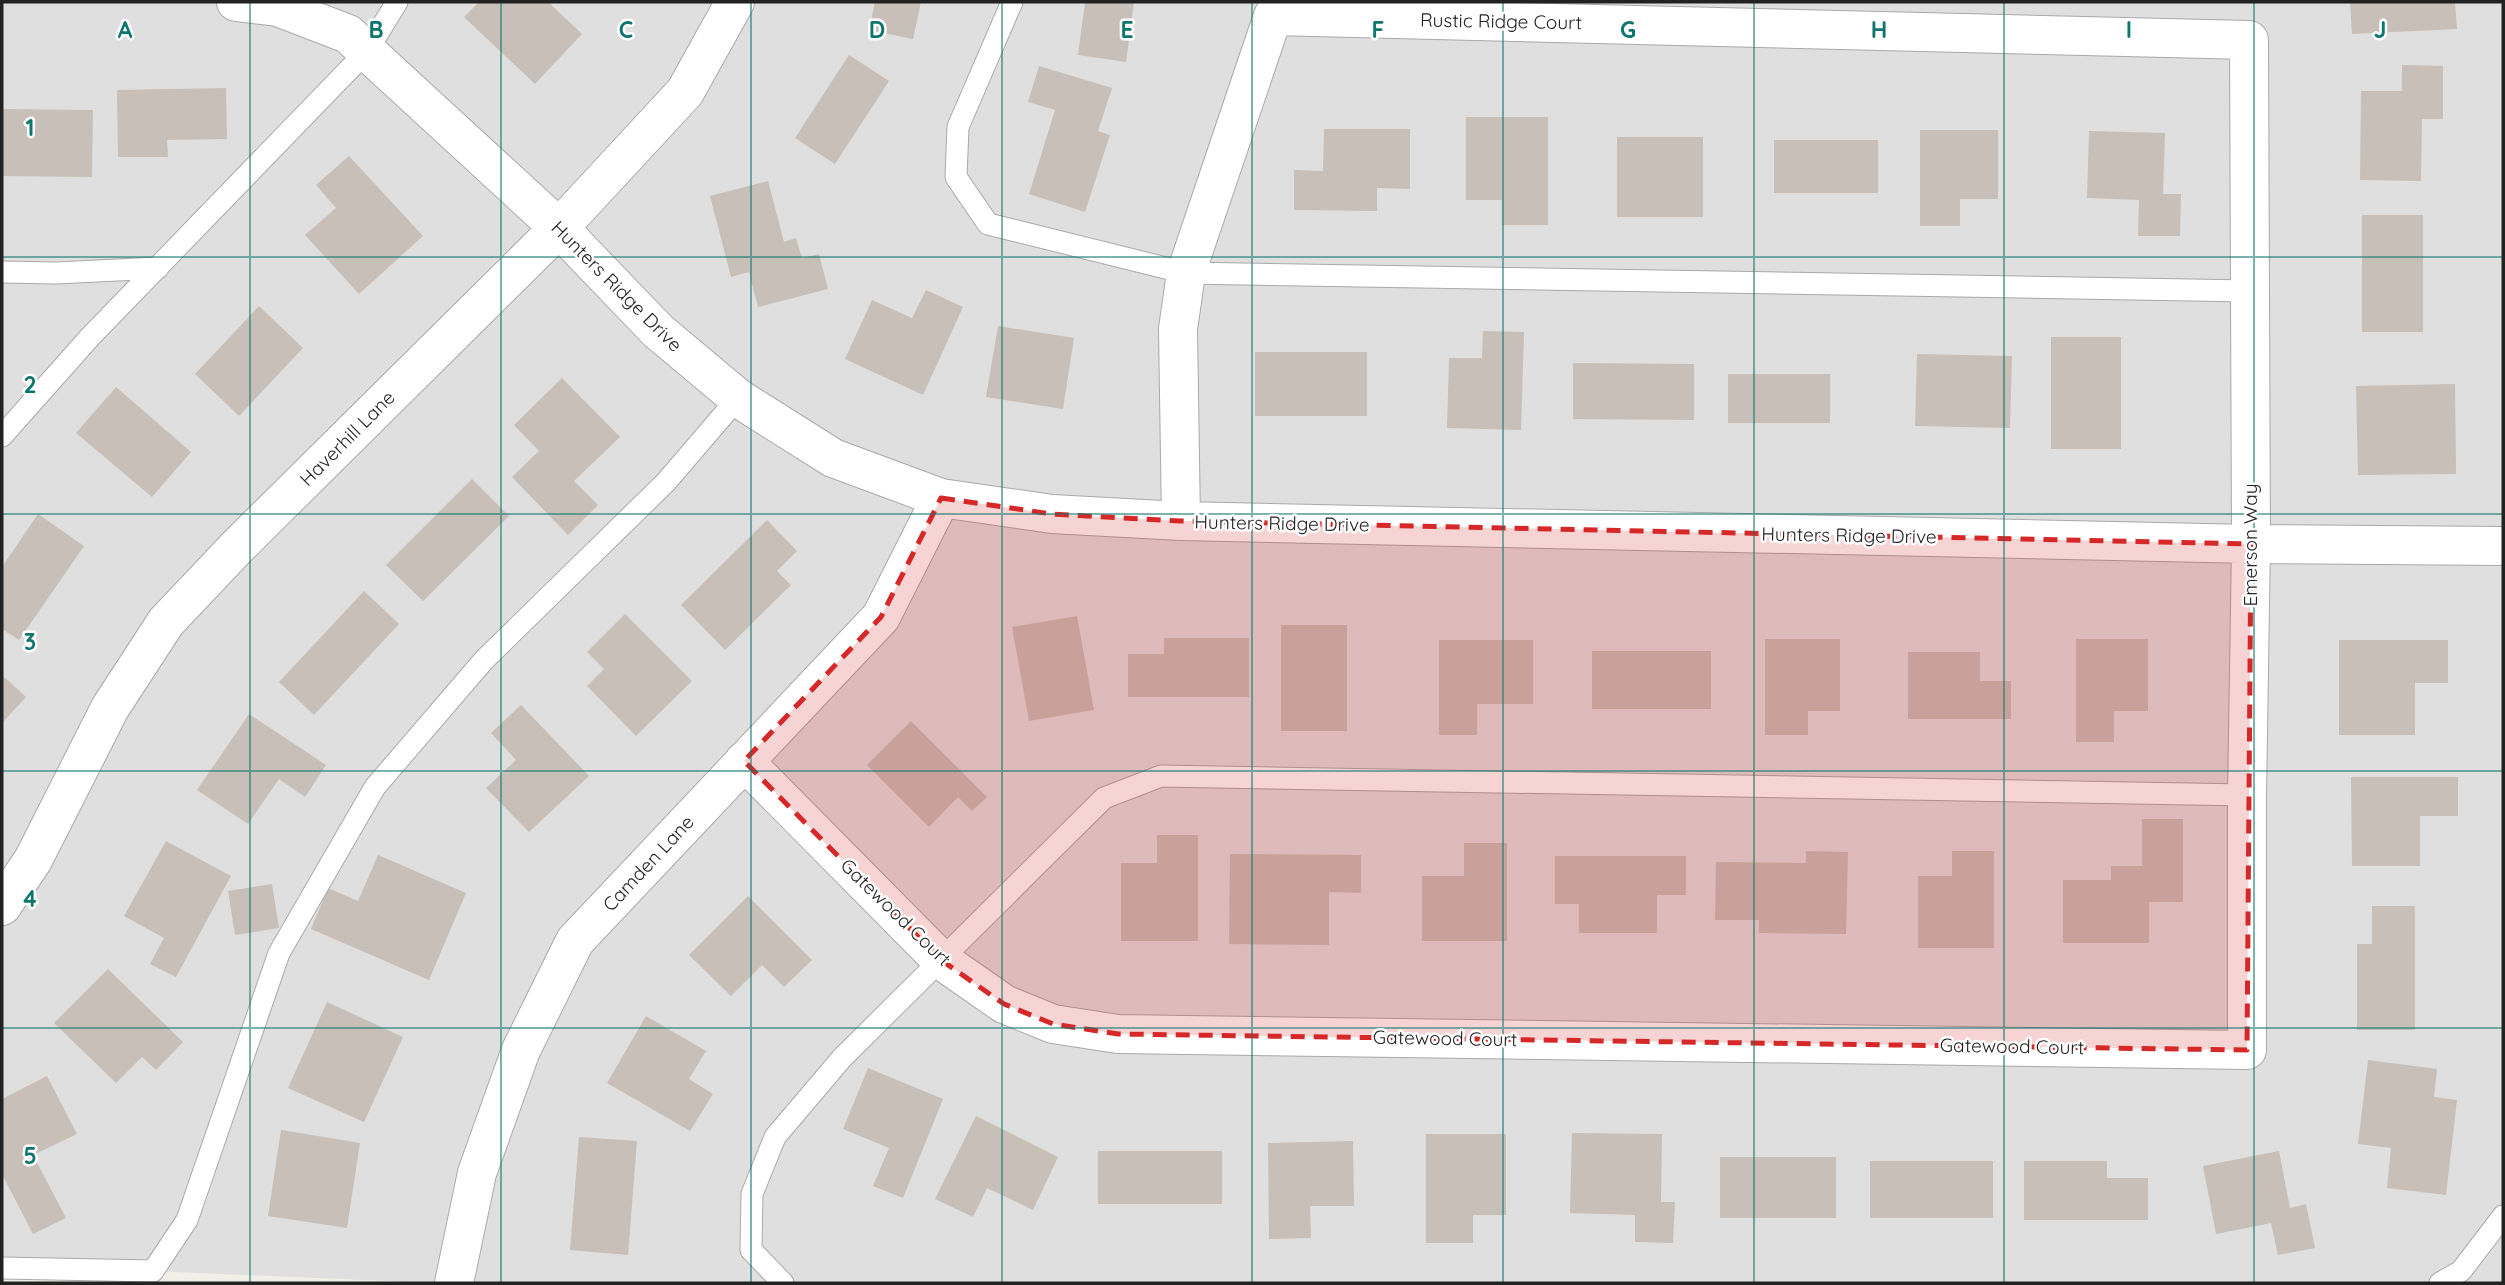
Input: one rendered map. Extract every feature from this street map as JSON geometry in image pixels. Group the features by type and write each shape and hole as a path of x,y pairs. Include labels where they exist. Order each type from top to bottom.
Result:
{"street":[{"name":"Hunters Ridge Drive","path":"236,2 278,7 348,34 559,228 658,331 738,398 833,458 941,498 1052,514 1181,521 2251,544 2503,546"},
{"name":"Haverhill Lane","path":"2,906 33,860 110,708 166,622 237,547 559,228 685,92 735,2"},
{"name":"Rustic Ridge Court","path":"1181,521 1178,330 1186,273 1273,16 2249,40"},
{"name":"Emerson Way","path":"2247,1049 2251,544 2249,40"},
{"name":"Camden Lane","path":"454,1283 477,1172 521,1049 575,941 881,617 941,498"},
{"name":"Gatewood Court","path":"744,761 941,960 1004,1004 1053,1024 1118,1034 2247,1049"}],"lane":[{"path":"2,436 90,337 366,51 397,2"},
{"path":"1012,2 958,128 956,177 988,224 1186,273 2249,291"},
{"path":"2,272 56,273 158,268"},
{"path":"2,1268 153,1271 187,1220 279,953 374,787 484,660 666,482 738,398"},
{"path":"783,1283 751,1250 752,1194 775,1137 842,1058 1104,799 1161,776 2247,795"},
{"path":"2440,1283 2461,1271 2503,1216"}],"highlighted area":[{"path":"941,498 1052,514 1181,521 2251,544 2247,1050 1118,1034 1053,1024 1004,1004 941,960 744,761 881,617"}],"shaded area":[{"path":"2,2 2503,2 2503,1283 435,1283 153,1271 2,1268"}],"building":[{"path":"479,2 548,2 582,34 535,84 464,17"},
{"path":"875,2 921,2 913,39 869,30"},
{"path":"1085,2 1134,2 1126,62 1078,55"},
{"path":"2350,2 2455,2 2457,29 2352,34"},
{"path":"849,55 889,81 835,164 795,138"},
{"path":"2402,65 2443,66 2443,119 2422,119 2421,181 2360,180 2361,91 2402,91"},
{"path":"1039,66 1112,88 1098,131 1110,135 1085,212 1029,194 1055,110 1028,102"},
{"path":"226,88 227,139 167,140 168,157 118,157 117,90"},
{"path":"2,109 93,110 92,177 2,176"},
{"path":"1466,117 1548,117 1548,225 1502,225 1502,200 1466,200"},
{"path":"1324,129 1410,129 1410,189 1377,188 1377,211 1294,210 1294,170 1323,171"},
{"path":"1920,130 1998,130 1998,199 1960,199 1960,226 1920,226"},
{"path":"2089,131 2165,133 2163,194 2181,194 2180,236 2138,236 2139,200 2087,198"},
{"path":"1617,137 1703,137 1703,217 1617,217"},
{"path":"1774,140 1878,140 1878,193 1774,193"},
{"path":"349,156 423,236 359,294 305,235 336,208 316,185"},
{"path":"768,181 784,242 796,238 802,258 819,254 828,289 758,307 749,272 731,277 710,196"},
{"path":"2362,215 2423,215 2423,332 2362,332"},
{"path":"926,290 963,307 923,395 845,359 872,300 912,318"},
{"path":"259,306 303,348 239,416 195,374"},
{"path":"998,326 1074,338 1063,409 986,397"},
{"path":"1483,331 1524,332 1521,430 1447,428 1449,358 1482,358"},
{"path":"2051,337 2121,337 2121,449 2051,449"},
{"path":"1255,352 1367,352 1367,416 1255,416"},
{"path":"1917,354 2012,356 2010,428 1915,426"},
{"path":"1573,363 1694,364 1694,420 1573,419"},
{"path":"1728,374 1830,374 1830,423 1728,423"},
{"path":"562,378 620,437 574,481 598,505 568,535 512,477 539,451 514,425"},
{"path":"2455,384 2456,474 2358,475 2356,386"},
{"path":"116,387 191,452 152,497 76,433"},
{"path":"472,479 509,516 423,601 386,565"},
{"path":"38,514 84,546 19,640 2,629 2,567"},
{"path":"767,520 797,551 777,571 791,585 725,650 681,605"},
{"path":"364,591 399,624 314,715 279,682"},
{"path":"625,614 692,681 636,736 587,686 604,669 587,652"},
{"path":"1077,616 1094,710 1029,721 1012,627"},
{"path":"1281,625 1347,625 1347,731 1281,731"},
{"path":"1164,638 1249,638 1249,697 1128,697 1128,654 1164,654"},
{"path":"1765,639 1840,639 1840,711 1808,711 1808,735 1765,735"},
{"path":"2076,639 2148,639 2148,711 2114,711 2114,742 2076,742"},
{"path":"1439,640 1533,640 1533,704 1477,704 1477,735 1439,735"},
{"path":"2339,640 2448,640 2448,683 2415,683 2415,735 2339,735"},
{"path":"1592,651 1711,651 1711,709 1592,709"},
{"path":"1908,652 1980,652 1980,681 2011,681 2011,719 1908,719"},
{"path":"2,675 26,697 2,723"},
{"path":"521,705 589,776 529,832 486,788 516,760 491,733"},
{"path":"249,714 326,765 305,797 279,779 248,824 197,790"},
{"path":"911,721 987,797 972,811 958,797 929,827 867,765"},
{"path":"2351,777 2458,777 2458,816 2420,816 2420,866 2352,866"},
{"path":"2142,819 2183,819 2183,902 2149,902 2149,943 2063,943 2063,880 2111,880 2111,866 2142,866"},
{"path":"1157,835 1198,835 1198,941 1121,941 1121,863 1157,863"},
{"path":"166,841 231,876 176,977 150,964 164,938 124,916"},
{"path":"1464,843 1507,843 1507,941 1422,941 1422,876 1464,876"},
{"path":"1806,851 1848,852 1846,934 1759,933 1759,920 1715,920 1716,862 1806,863"},
{"path":"1952,851 1994,851 1994,948 1918,948 1918,876 1952,876"},
{"path":"1230,854 1361,855 1361,893 1329,892 1329,945 1229,944"},
{"path":"378,855 466,893 429,980 311,929 328,888 358,901"},
{"path":"1555,856 1686,856 1686,895 1657,895 1657,933 1579,933 1579,904 1555,904"},
{"path":"272,884 279,928 235,935 228,891"},
{"path":"748,896 812,960 784,987 762,965 731,996 689,955"},
{"path":"2372,906 2415,906 2415,1030 2357,1030 2357,944 2372,944"},
{"path":"108,969 183,1042 156,1070 142,1057 116,1083 54,1023"},
{"path":"327,1002 403,1037 364,1122 288,1088"},
{"path":"646,1016 706,1051 689,1079 713,1094 690,1131 607,1083"},
{"path":"2368,1060 2437,1069 2434,1097 2457,1100 2446,1195 2387,1188 2391,1148 2358,1144"},
{"path":"868,1068 943,1099 903,1198 873,1186 889,1148 843,1129"},
{"path":"47,1076 77,1134 33,1155 66,1218 33,1234 2,1174 2,1099"},
{"path":"976,1116 1058,1157 1033,1210 987,1188 973,1217 935,1199"},
{"path":"281,1130 360,1143 347,1228 268,1216"},
{"path":"1572,1133 1662,1134 1661,1202 1675,1202 1673,1243 1635,1242 1635,1215 1570,1213"},
{"path":"1426,1134 1506,1134 1506,1215 1473,1215 1473,1243 1426,1243"},
{"path":"579,1137 637,1141 628,1255 570,1250"},
{"path":"1353,1141 1354,1206 1310,1206 1311,1238 1269,1239 1268,1143"},
{"path":"1098,1151 1222,1151 1222,1204 1098,1204"},
{"path":"2279,1151 2290,1208 2306,1204 2315,1248 2278,1255 2271,1223 2216,1234 2203,1166"},
{"path":"1720,1157 1836,1157 1836,1218 1720,1218"},
{"path":"1870,1161 1993,1161 1993,1218 1870,1218"},
{"path":"2024,1161 2107,1161 2107,1178 2148,1178 2148,1220 2024,1220"}]}
